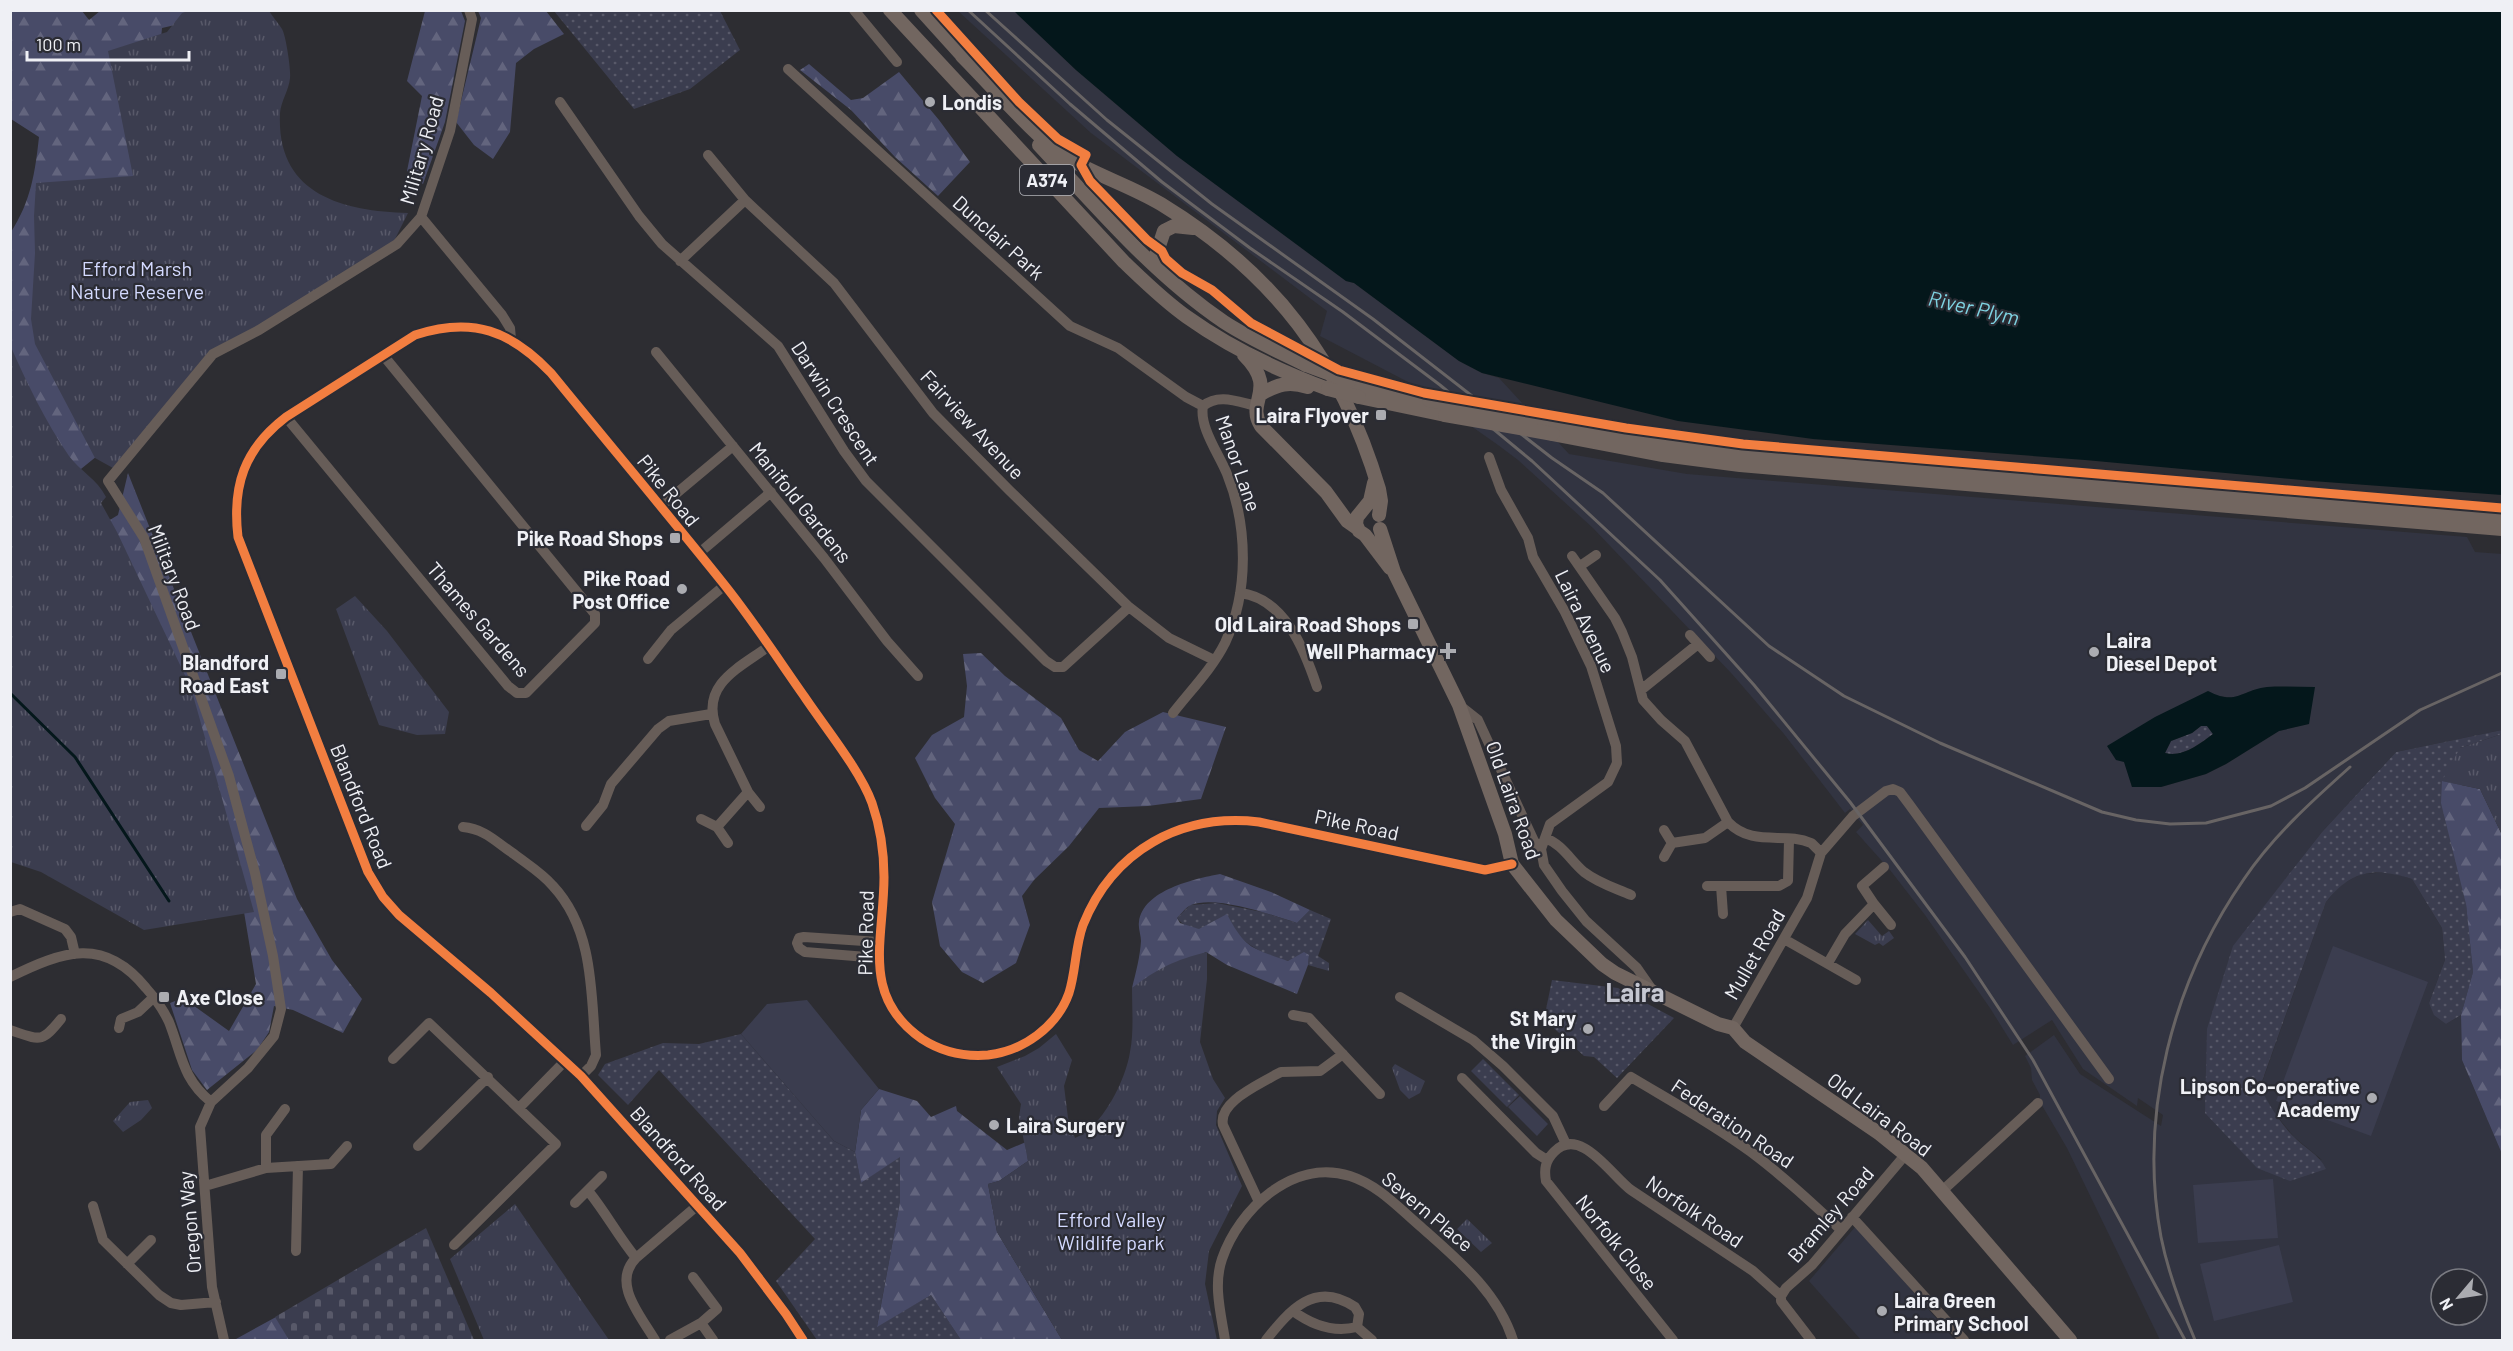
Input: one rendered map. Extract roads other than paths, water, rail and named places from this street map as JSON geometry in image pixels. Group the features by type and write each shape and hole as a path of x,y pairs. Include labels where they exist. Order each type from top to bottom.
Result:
{"main road":[{"name":"A374","path":"890,10 1124,262 1172,306 1217,336 1270,364 1326,388 1444,415 1663,455 1740,465 2502,529"},
{"name":"A374","path":"921,10 1112,225 1185,292 1224,322 1306,365 1349,381 1429,400 1679,444 1797,459 2502,518"},
{"name":"Old Laira Road","path":"963,56 1053,147 1081,165 1154,200 1201,230 1264,283 1304,330 1353,416 1375,476 1381,501 1379,522 1394,572 1459,705 1505,834 1512,864 1557,920 1590,954 1614,973 1718,1024 1733,1028 1745,1042 1795,1074 1906,1154 1942,1191 2070,1341"},
{"path":"1153,264 1164,231 1174,226 1184,225 1201,230"},
{"name":"Old Laira Road","path":"1217,336 1255,366 1261,380 1256,417 1264,430 1326,492 1347,521 1361,532 1394,572"},
{"path":"1259,400 1282,384 1326,388"},
{"path":"1362,512 1372,511 1379,522 1374,535 1361,532 1356,520 1370,501 1375,476"},
{"name":"Old Laira Road","path":"1326,492 1362,512"}],"street":[{"name":"Military Road","path":"211,1102 261,1054 274,1036 281,1009 273,956 255,873 229,776 144,538 108,481 213,354 259,330 397,244 421,217 450,130 472,19 469,10"},
{"path":"854,10 897,62"},
{"name":"Dunclair Park","path":"788,69 1070,326 1118,348 1186,397 1203,405"},
{"name":"Darwin Crescent","path":"560,102 639,216 662,244 778,346 861,475 1046,661 1054,667 1063,667 1129,607"},
{"name":"Fairview Avenue","path":"708,155 745,201 834,283 933,413 1129,607 1169,638 1215,660"},
{"path":"680,261 745,201"},
{"name":"Pike Road","path":"421,217 502,315 510,328 511,339"},
{"name":"Pike Road","path":"461,327 488,330 511,339 523,346 551,373 725,585 841,750 871,801 883,860 879,942 882,990 899,1018 928,1043 954,1053 971,1056 993,1055 1029,1041 1044,1030 1057,1014 1068,994 1082,927 1094,900 1112,875 1149,844 1192,825 1235,819 1259,822 1485,870 1512,864"},
{"name":"Blandford Road","path":"461,327 435,328 415,335 269,430 246,462 240,479 237,500 238,537 368,872 383,897 399,915 491,993 581,1076 749,1265 803,1341"},
{"name":"Manifold Gardens","path":"656,352 771,492 887,641 918,676"},
{"name":"Thames Gardens","path":"286,417 508,686 517,693 526,693 595,622 595,614 383,355"},
{"name":"Manor Lane","path":"1173,713 1215,660 1233,623 1240,593 1243,533 1238,505 1205,427 1202,414 1203,405 1220,398 1259,400"},
{"path":"660,507 733,446"},
{"name":"Laira Avenue","path":"1489,457 1501,490 1528,537 1533,557 1565,612 1592,666 1616,746 1617,763 1608,782 1550,824 1541,849"},
{"path":"698,554 771,492"},
{"path":"1580,566 1596,555"},
{"path":"1572,556 1622,632 1632,657 1643,700 1685,741 1728,822 1735,829 1746,834 1811,843 1821,853 1853,816 1886,791 1893,789 1900,792 2109,1079"},
{"path":"648,659 671,630 725,585"},
{"path":"1240,593 1252,594 1264,601 1290,626 1300,640 1317,687"},
{"path":"1690,635 1710,657"},
{"path":"1641,690 1698,644"},
{"path":"760,807 748,792 711,714 715,689 721,681 769,646"},
{"name":"Old Laira Road","path":"1459,705 1478,720 1534,841 1541,849 1544,865 1586,921 1637,968 1653,992"},
{"path":"586,826 603,805 611,784 658,729 669,721 711,714"},
{"path":"717,827 748,792"},
{"path":"701,819 717,827 728,843"},
{"path":"1672,843 1705,838 1728,822"},
{"path":"463,827 478,828 539,873 554,886 577,923 586,947 596,1055 591,1066 581,1076"},
{"path":"1664,830 1672,843"},
{"path":"1545,838 1556,842 1583,871 1596,881 1631,895"},
{"path":"1707,886 1779,886 1788,881 1789,840"},
{"path":"1664,857 1672,843"},
{"name":"Mullet Road","path":"1733,1028 1807,898 1821,853"},
{"path":"1884,867 1862,886 1891,926"},
{"path":"1721,886 1723,914"},
{"path":"1772,886 1773,899"},
{"path":"1828,963 1845,934 1874,904"},
{"path":"10,912 20,909 65,929 71,937 75,954"},
{"path":"879,942 799,938 796,943 805,952 879,958"},
{"path":"1784,939 1856,980"},
{"path":"10,977 51,958 86,953 105,955 137,977 154,997 168,1021 194,1088 211,1102"},
{"path":"119,1029 121,1019 138,1011 154,997"},
{"path":"1400,997 1473,1040 1503,1066 1553,1116 1566,1144 1554,1151 1546,1160 1536,1153 1462,1078"},
{"path":"1293,1015 1309,1018 1380,1094"},
{"path":"10,1030 40,1039 48,1036 61,1019"},
{"path":"393,1059 429,1023 556,1144 454,1245"},
{"path":"1258,1200 1222,1125 1221,1119 1227,1106 1281,1072 1320,1071 1343,1054"},
{"path":"519,1108 565,1061"},
{"path":"418,1146 488,1077"},
{"name":"Federation Road","path":"1604,1106 1631,1077 1711,1124 1750,1152 1788,1182 1841,1230"},
{"name":"Oregon Way","path":"211,1102 200,1127 212,1287 224,1341"},
{"path":"1942,1191 2038,1103"},
{"path":"266,1168 266,1135 285,1109"},
{"name":"Norfolk Road","path":"1566,1144 1576,1143 1584,1146 1618,1180 1744,1265 1781,1296 1781,1301 1811,1341"},
{"path":"205,1186 226,1182 266,1168 331,1164 347,1146"},
{"name":"Bramley Road","path":"1781,1296 1786,1288 1812,1265 1906,1154"},
{"name":"Norfolk Close","path":"1546,1160 1544,1171 1546,1181 1673,1341"},
{"path":"296,1251 298,1166"},
{"name":"Severn Place","path":"1225,1341 1218,1292 1221,1260 1238,1229 1258,1200 1291,1180 1321,1173 1348,1175 1384,1193 1469,1270 1507,1320 1513,1341"},
{"path":"575,1203 589,1192 602,1176"},
{"path":"589,1192 636,1258"},
{"path":"655,1341 626,1288 625,1276 629,1264 698,1205"},
{"path":"93,1206 103,1240 171,1303 194,1305 216,1302"},
{"path":"1852,1217 1964,1341"},
{"path":"127,1264 151,1240"},
{"path":"670,1341 701,1323 717,1309 693,1277"},
{"path":"1266,1341 1293,1311 1313,1297 1335,1297 1355,1307 1359,1314 1357,1327"},
{"path":"1293,1311 1319,1326 1342,1329 1357,1327"},
{"path":"701,1323 713,1341"},
{"path":"1357,1327 1372,1341"}],"water":[{"name":"River Plym","path":"1014,11 2502,11 2502,495 1813,439 1678,421 1482,373 1459,361 1354,283 1346,281 1177,156 1076,70"},
{"path":"2267,687 2315,687 2309,724 2279,731 2206,774 2161,787 2132,787 2124,762 2116,760 2107,746 2155,717 2208,691 2233,697","holes":["2201,726 2207,726 2213,734 2197,746 2178,754 2165,753 2171,741 2192,733"]}],"waterway":[{"path":"10,693 75,757 169,901"}],"railway":[{"path":"968,10 1070,104 1162,182 1440,385 1532,461 1660,580 1754,685 1850,802 1965,957 2033,1060 2185,1340"},
{"path":"985,10 1107,120 1212,204 1373,319 1552,458 1603,493 1769,646 1844,696 1940,743 2102,812 2136,820 2170,824 2206,823 2271,806 2305,788 2420,710 2502,673"},
{"path":"2195,1340 2167,1263 2155,1190 2154,1143 2158,1096 2167,1050 2180,1004 2198,961 2219,919 2244,879 2280,834 2350,767"}],"place":[{"name":"Londis","path":"930,102"},
{"name":"Laira Flyover","path":"1381,415"},
{"name":"Pike Road Shops","path":"675,538"},
{"name":"Pike Road Post Office","path":"682,589"},
{"name":"Old Laira Road Shops","path":"1413,624"},
{"name":"Well Pharmacy","path":"1448,651"},
{"name":"Laira Diesel Depot","path":"2094,652"},
{"name":"Blandford Road East","path":"281,674"},
{"name":"Axe Close","path":"164,997"},
{"name":"St Mary the Virgin","path":"1588,1029"},
{"name":"Lipson Co-operative Academy","path":"2372,1098"},
{"name":"Laira Surgery","path":"994,1125"},
{"name":"Laira Green Primary School","path":"1882,1311"}],"district":[{"name":"Laira","path":"1635,991"}],"park label":[{"name":"Efford Marsh Nature Reserve","path":"137,280"},
{"name":"Efford Valley Wildlife park","path":"1111,1230"}]}
